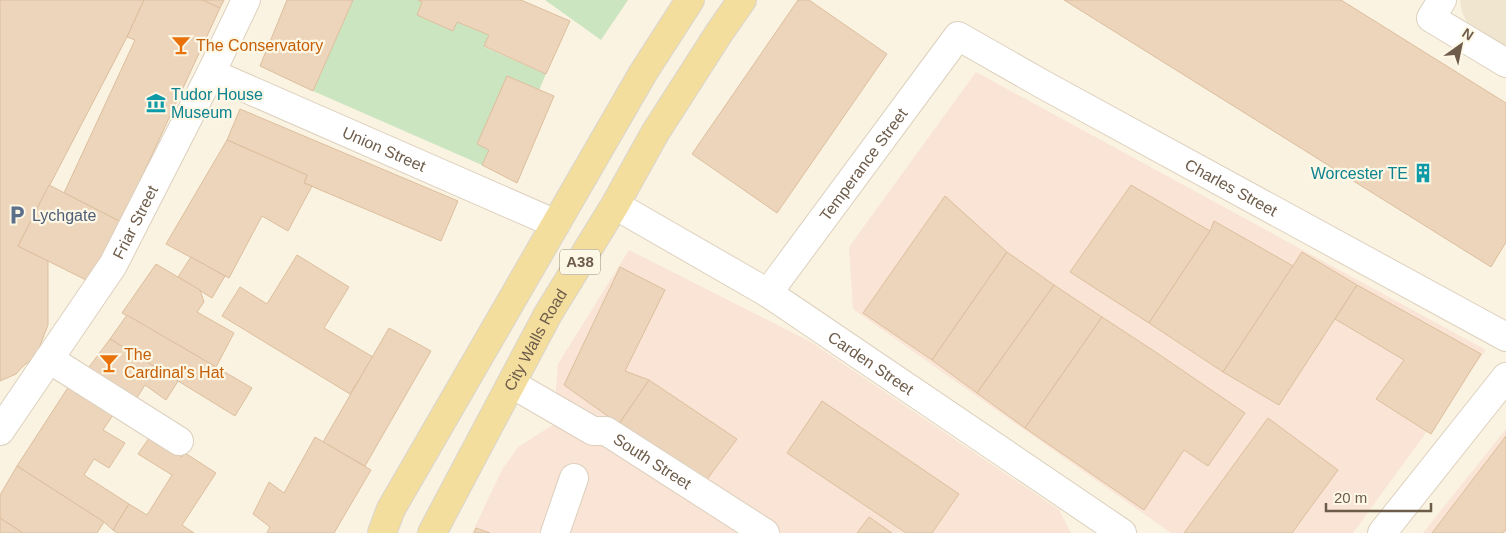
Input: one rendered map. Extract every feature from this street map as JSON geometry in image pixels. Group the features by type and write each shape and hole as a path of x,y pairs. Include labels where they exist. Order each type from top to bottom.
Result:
{"main road":[{"name":"A38","path":"382,533 391,509 643,72 690,0"},
{"name":"City Walls Road","path":"432,533 548,314 615,205 655,133 742,0"}],"street":[{"name":"Friar Street","path":"0,431 20,386 50,359 113,265 246,0"},
{"path":"1442,0 1431,18 1506,63"},
{"name":"Temperance Street","path":"768,292 958,36"},
{"name":"Charles Street","path":"958,36 1044,85 1506,337"},
{"name":"Union Street","path":"211,72 556,224"},
{"name":"Carden Street","path":"615,205 768,292 1117,532"},
{"path":"50,359 179,441"},
{"path":"1382,533 1506,377"},
{"name":"South Street","path":"512,384 593,431 606,431 764,533"},
{"path":"554,533 574,478"}],"shaded area":[{"path":"1460,0 1506,0 1506,51 1470,29 1462,12"},
{"path":"976,72 1486,350 1353,533 1171,533 853,309 849,247"},
{"path":"629,250 811,342 1059,510 1071,533 472,533 502,470 518,447 553,425 558,364"},
{"path":"1506,429 1506,533 1423,533"}],"green space":[{"path":"353,0 418,0 422,2 417,15 453,31 457,22 489,35 484,47 546,74 539,90 489,150 482,165 313,91"},
{"path":"545,0 628,0 601,40"}],"building":[{"name":"Lychgate","path":"0,0 144,0 127,37 18,246 48,261 48,325 36,356 16,374 0,381"},
{"path":"144,0 203,0 220,8 121,222 64,193 135,40 127,37"},
{"path":"203,0 224,0 220,8"},
{"path":"287,0 353,0 313,91 260,66"},
{"path":"418,0 521,0 570,21 546,74 484,46 489,35 457,22 453,31 417,15 422,2"},
{"path":"798,0 809,0 887,54 777,213 692,154"},
{"name":"Worcester TE","path":"1064,0 1341,0 1506,103 1506,242 1491,267"},
{"path":"507,76 554,96 517,183 482,165 489,150 477,144"},
{"path":"240,109 458,201 441,241 304,183 307,175 227,140"},
{"path":"227,140 307,175 304,183 312,186 288,231 262,216 229,278 166,244"},
{"path":"49,185 121,222 90,282 18,246"},
{"path":"1131,185 1210,231 1149,323 1070,272"},
{"path":"945,196 1007,252 932,360 863,313"},
{"path":"1214,221 1293,266 1223,372 1149,323 1210,231"},
{"path":"1007,252 1054,285 977,393 932,360"},
{"path":"1302,252 1357,285 1279,405 1223,372"},
{"path":"297,255 349,287 324,328 373,357 350,394 222,316 240,287 267,304"},
{"path":"191,257 225,276 212,298 178,277"},
{"path":"156,264 200,290 204,302 197,312 234,333 216,367 122,313"},
{"path":"620,267 665,290 625,371 649,380 619,424 564,385"},
{"path":"1054,285 1102,317 1025,428 977,393"},
{"path":"1357,285 1481,354 1431,434 1376,399 1404,360 1335,319"},
{"path":"127,315 252,388 235,416 110,339"},
{"path":"1102,317 1245,413 1208,466 1184,450 1144,510 1025,428"},
{"path":"389,328 431,351 365,466 323,442"},
{"path":"110,339 178,381 166,400 145,385 133,404 86,371"},
{"path":"649,380 737,439 705,482 619,424"},
{"path":"69,386 113,415 103,430 125,443 109,468 94,459 84,475 129,504 113,530 104,522 17,466"},
{"path":"822,401 959,494 932,533 906,533 787,453"},
{"path":"1268,418 1338,470 1292,533 1184,533"},
{"path":"1506,436 1506,529 1503,533 1432,533"},
{"path":"315,437 371,470 334,533 267,533 270,527 253,514 269,482 284,493"},
{"path":"149,438 182,457 185,453 216,473 182,525 194,533 117,533 113,530 129,504 147,515 172,475 138,454"},
{"path":"17,466 104,522 97,533 23,533 0,518 0,495"},
{"path":"869,517 892,533 857,533"},
{"path":"0,518 23,533 0,533"},
{"path":"476,528 490,533 474,533"}],"place":[{"name":"The Conservatory","path":"181,45"},
{"name":"Tudor House Museum","path":"156,103"},
{"name":"Worcester TE","path":"1423,173"},
{"name":"Lychgate","path":"17,215"},
{"name":"The Cardinal's Hat","path":"109,363"}]}
